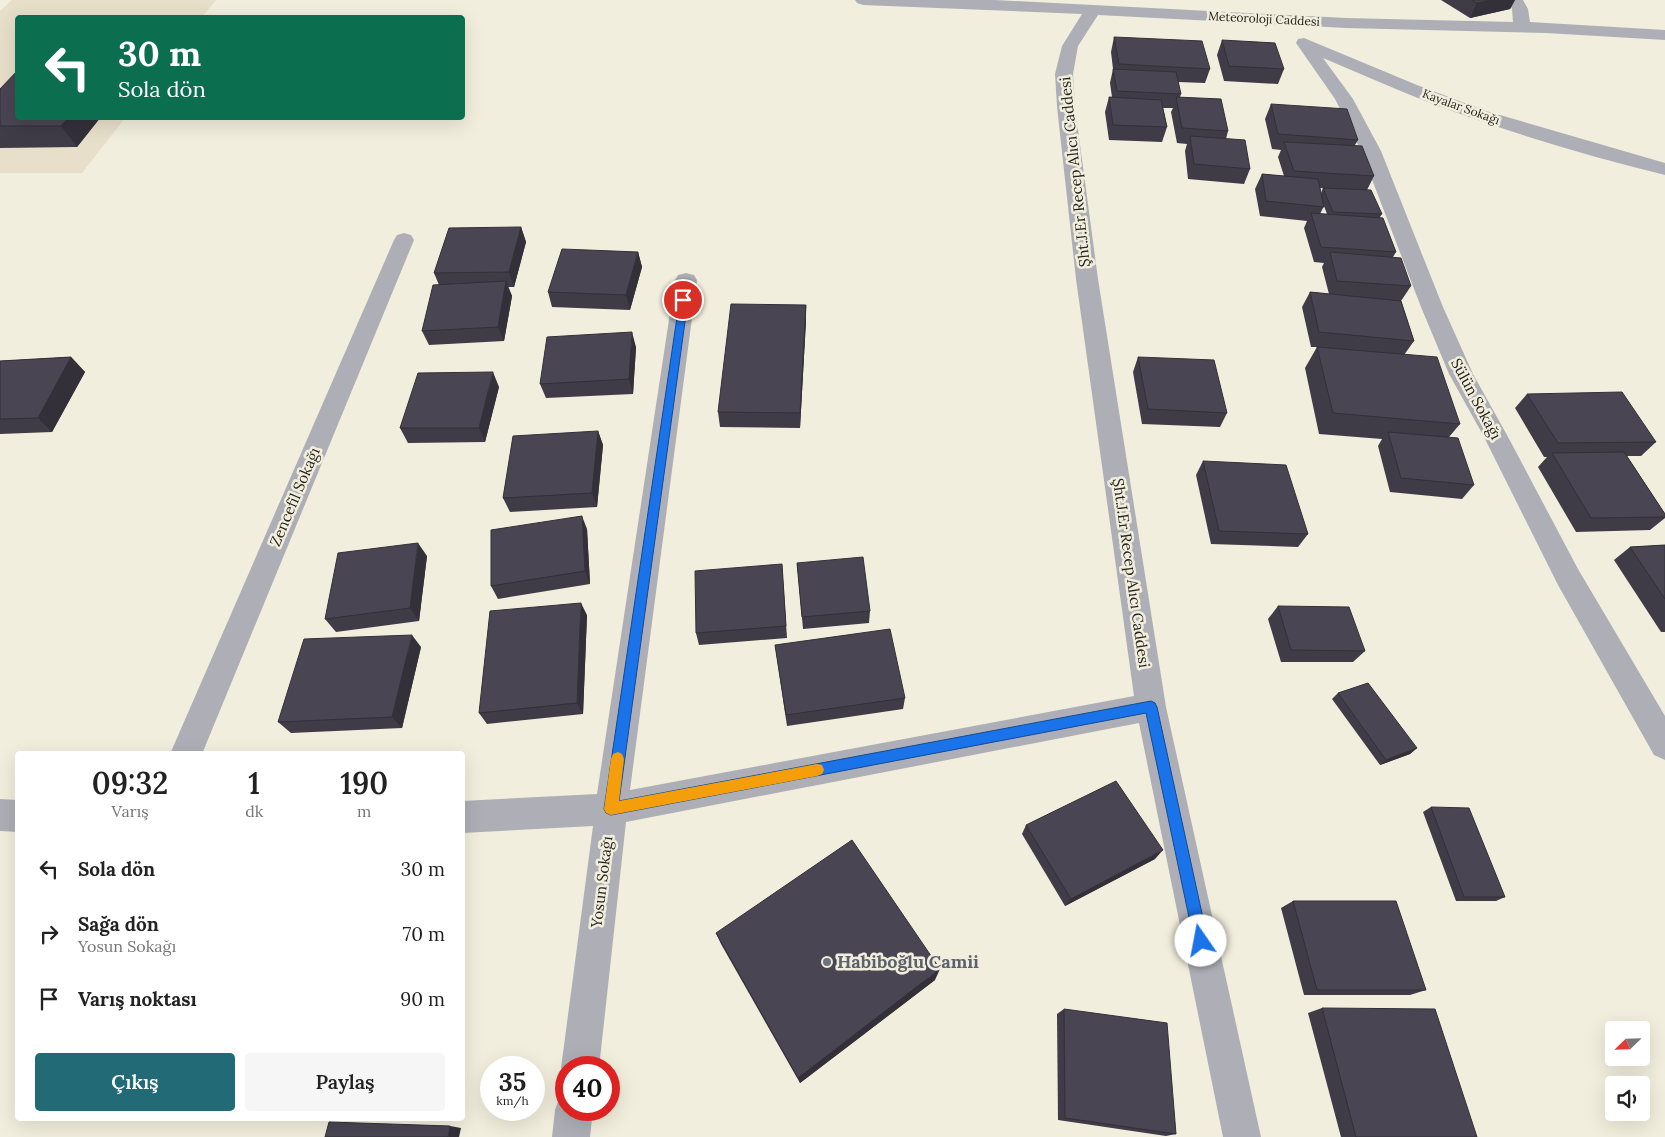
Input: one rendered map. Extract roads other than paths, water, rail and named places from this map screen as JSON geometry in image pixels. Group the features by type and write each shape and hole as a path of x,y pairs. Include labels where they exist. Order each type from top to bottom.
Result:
{"street":[{"name":"Meteoroloji Caddesi","path":"863,0 1093,9 1267,19 1522,26 1665,35"},
{"name":"Kayalar Sokağı","path":"1241,0 1305,44 1411,89 1480,115 1533,132 1665,169"},
{"path":"1515,0 1520,9 1522,26"},
{"name":"Şht.J.Er Recep Alıcı Caddesi","path":"1093,9 1070,46 1064,74 1066,107 1087,279 1151,707 1242,1137"},
{"name":"Sülün Sokağı","path":"1305,44 1344,99 1371,151 1432,307 1461,374 1495,435 1568,577 1665,745"},
{"name":"Zencefil Sokağı","path":"187,751 404,240"},
{"name":"Yosun Sokağı","path":"581,1056 611,809 686,280"},
{"path":"465,817 611,809 1151,707"},
{"path":"0,815 15,816"},
{"path":"571,1137 573,1121"}],"place":[{"name":"Habiboğlu Camii","path":"827,962"}]}
